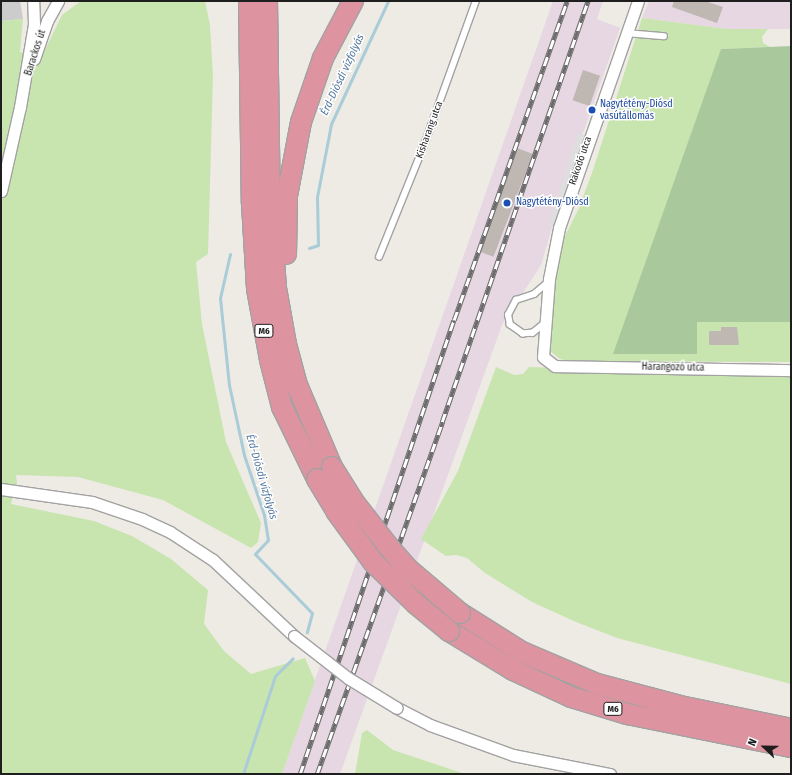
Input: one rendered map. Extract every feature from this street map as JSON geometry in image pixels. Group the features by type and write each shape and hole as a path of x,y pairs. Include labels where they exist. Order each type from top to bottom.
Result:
{"highway":[{"path":"236,1 250,100"},
{"path":"249,1 250,100"},
{"path":"267,1 268,144 276,288 286,344 297,385"},
{"path":"297,385 285,227 296,143 323,58 353,1"},
{"name":"M6","path":"250,100 254,249 260,311 282,407 324,473 353,502 406,567 460,613 522,652 584,679 666,703 791,729"},
{"name":"M6","path":"297,385 336,511 373,562 416,604 449,632 519,673 578,699 628,714 791,747"}],"street":[{"name":"Barackos út","path":"20,107 34,24 33,1"},
{"name":"Barackos út","path":"1,191 20,107 38,43 52,10 58,1"},
{"name":"Rakodó utca","path":"555,366 543,357 549,279 562,215 638,1"},
{"name":"Harangozó utca","path":"555,366 791,370"},
{"path":"1,489 92,502 136,516 170,532 213,560 294,636 348,678 398,708 430,725 513,755 610,774"}],"lane":[{"name":"Kisharang utca","path":"380,258 423,148 476,1"},
{"path":"626,33 664,36"},
{"path":"545,322 538,331 523,334 510,325 508,315 512,304 534,294 549,279"}],"shaded area":[{"path":"1,1 20,1 23,19 1,21"},
{"path":"553,1 603,1 597,19 620,28 562,193 541,265 502,325 340,774 282,774"},
{"path":"649,1 791,1 791,29 727,29 642,18"},
{"path":"578,133 590,137 560,229 548,225"}],"green space":[{"path":"81,1 205,1 210,25 213,76 208,254 196,262 202,324 226,442 261,523 258,542 251,548 163,500 78,477 16,475 17,484 11,504 94,521 132,536 171,559 208,590 204,624 224,651 251,674 305,658 315,681 282,774 1,774 1,21 23,19 20,52 43,54 62,15"},
{"path":"642,18 727,29 768,29 762,37 763,43 770,47 721,49 697,322 791,322 791,362 569,361 560,359 549,350 555,266 561,244 579,208 593,170"},
{"path":"791,46 791,322 697,322 697,354 613,354 721,49"},
{"path":"496,367 514,375 523,374 529,367 791,376 791,684 617,638 576,622 532,602 485,573 467,558 456,555 446,556 421,539 458,471"},
{"path":"367,730 393,750 465,774 355,774 362,733"}],"building":[{"path":"674,1 705,1 723,7 717,23 672,7"},
{"path":"583,70 600,76 590,106 573,100"},
{"path":"517,148 533,154 493,257 478,251"},
{"path":"721,327 737,327 739,345 709,345 709,331 721,331"}],"waterway":[{"name":"Érd-Diósdi vízfolyás","path":"309,248 318,245 317,197 331,124 388,1"},
{"name":"Érd-Diósdi vízfolyás","path":"230,254 220,298 229,385 244,455 264,515 268,540 255,554 312,613 307,632"},
{"name":"Érd-Diósdi vízfolyás","path":"243,774 275,676 293,658"}],"railway":[{"path":"300,774 454,320 567,1"},
{"path":"317,774 442,422 588,1"}],"place":[{"name":"Nagytétény-Diósd vasútállomás","path":"592,110"},
{"name":"Nagytétény-Diósd","path":"507,203"}]}
